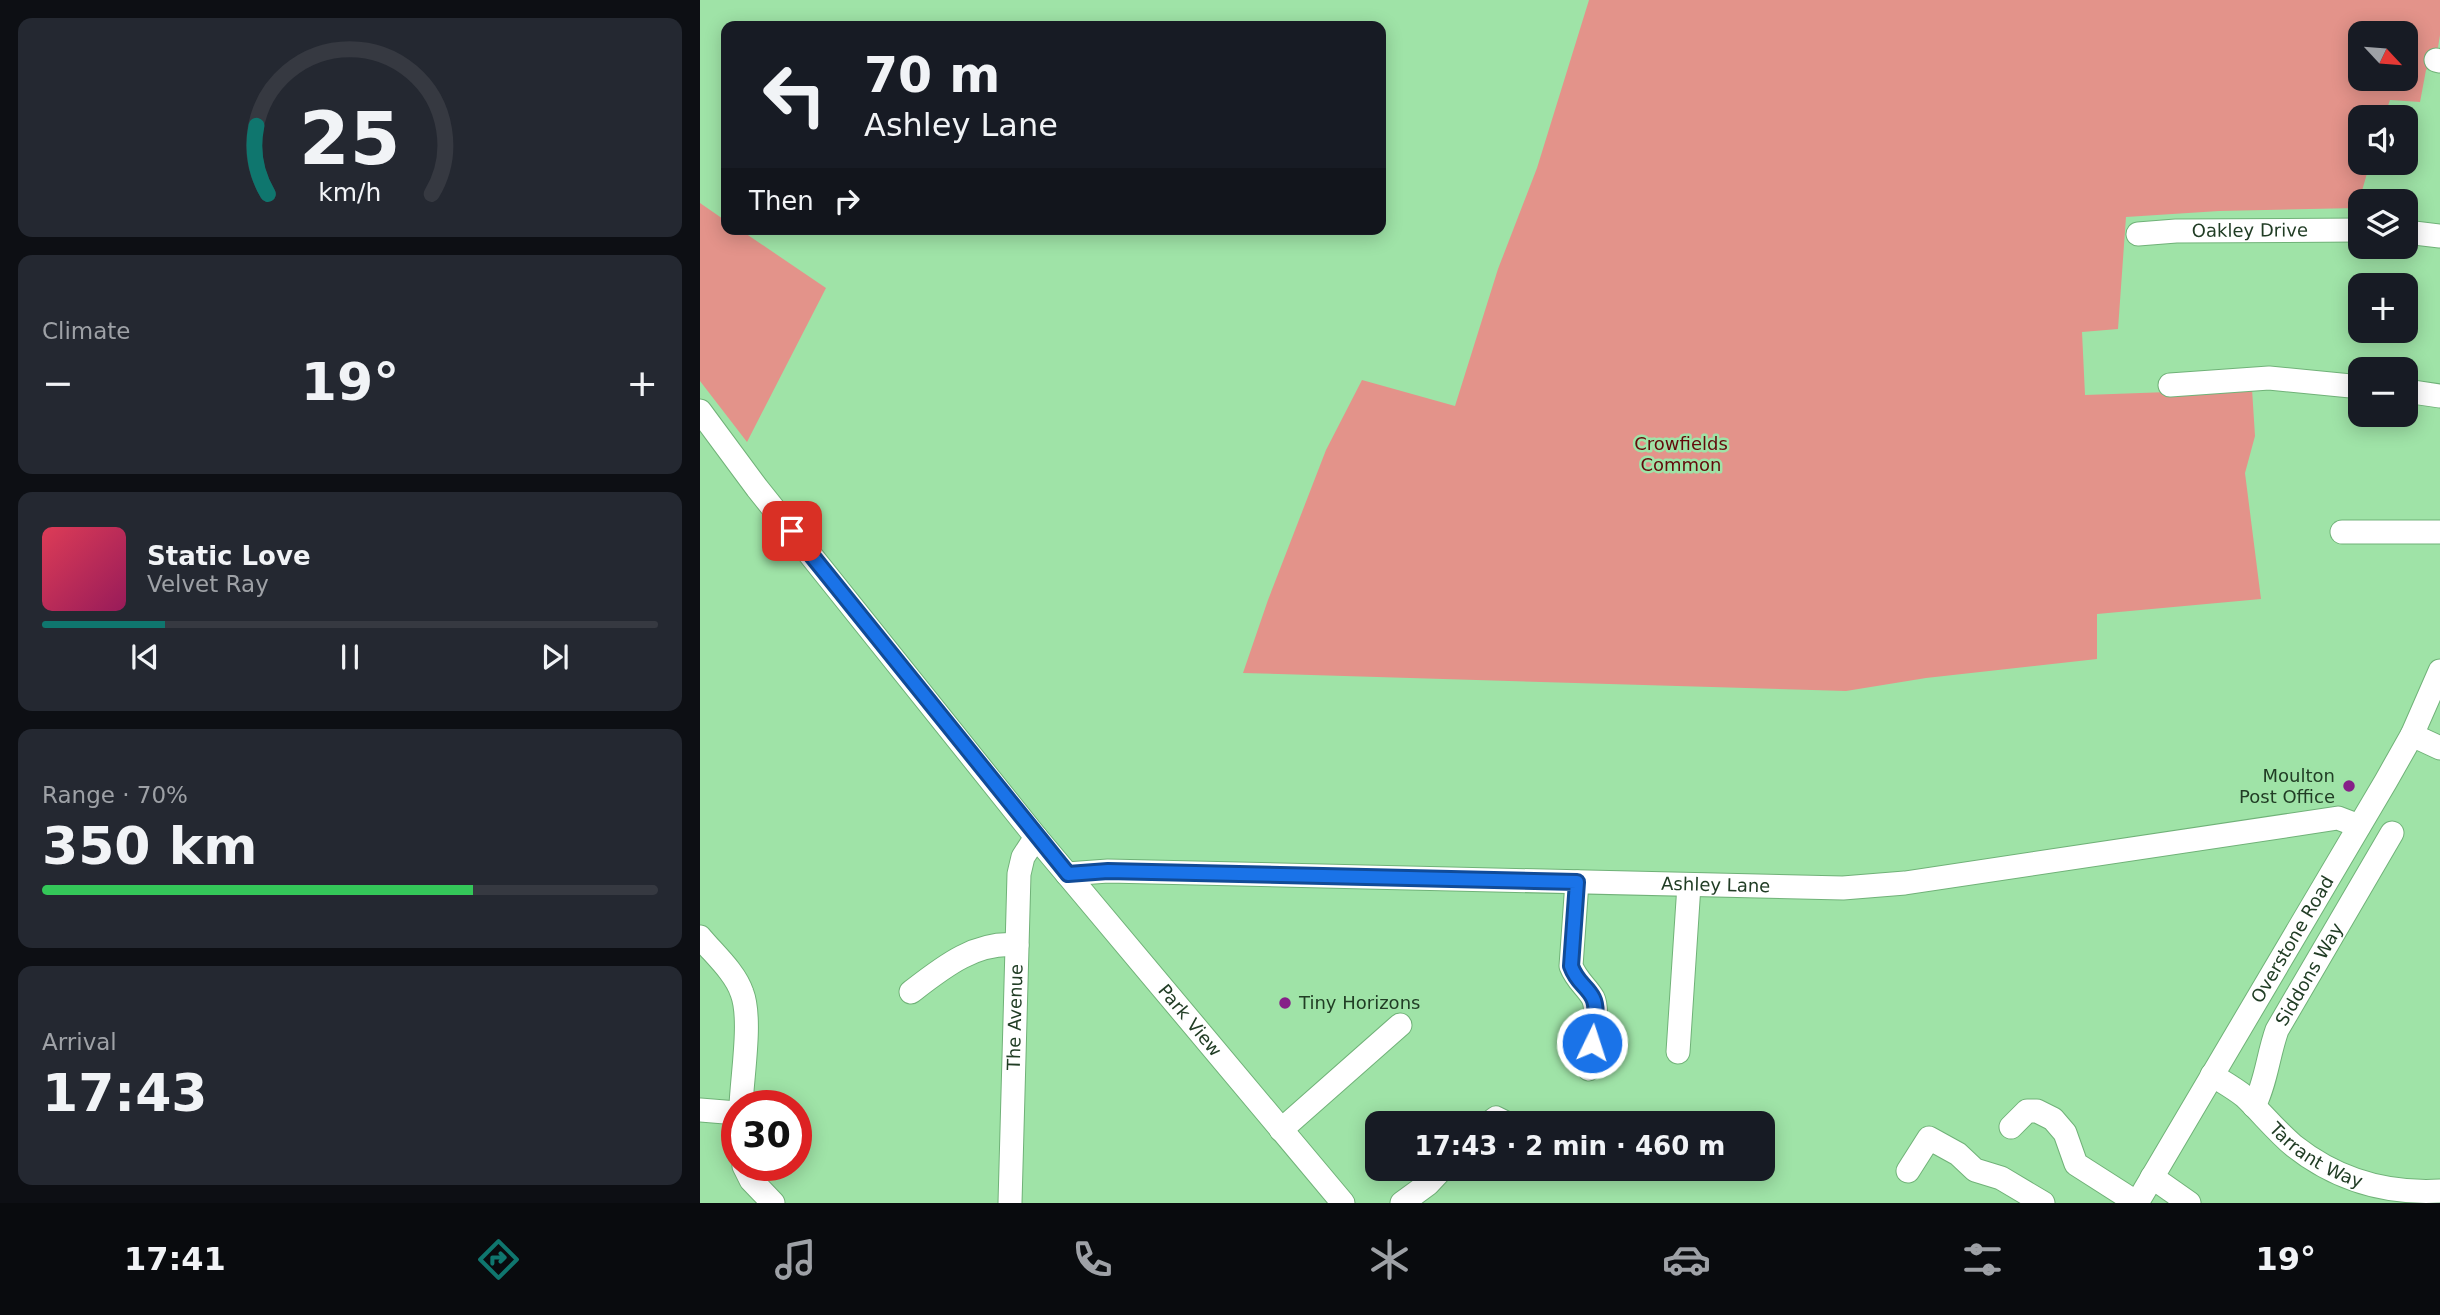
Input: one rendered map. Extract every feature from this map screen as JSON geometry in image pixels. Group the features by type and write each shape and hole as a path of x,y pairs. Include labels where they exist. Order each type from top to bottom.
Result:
{"street":[{"name":"Oakley Drive","path":"2138,234 2348,230"},
{"path":"2418,233 2440,236"},
{"path":"2170,385 2269,379 2348,386"},
{"path":"2418,393 2440,396"},
{"name":"Park View","path":"700,411 757,488 1037,837 1343,1203"},
{"path":"2342,532 2440,532"},
{"name":"Overstone Road","path":"2137,1203 2412,735 2440,671"},
{"path":"2412,735 2440,748"},
{"name":"Ashley Lane","path":"1068,874 1108,871 1797,888 1870,887 2338,818 2359,826"},
{"name":"The Avenue","path":"1010,1203 1019,874 1023,857 1037,837"},
{"name":"Siddons Way","path":"2254,1106 2262,1090 2269,1053 2277,1030 2392,848"},
{"path":"1577,882 1571,966 1576,979 1594,999 1595,1017 1588,1069"},
{"path":"1678,1052 1689,885"},
{"path":"700,937 730,972 742,991 746,1010 742,1090"},
{"path":"911,992 944,966 966,954 988,946 1017,945"},
{"path":"1281,1130 1400,1025"},
{"name":"Tarrant Way","path":"2212,1075 2241,1094 2293,1145 2348,1179 2406,1192 2440,1191"},
{"path":"700,1110 721,1112"},
{"path":"2011,1127 2027,1111 2044,1114 2053,1119 2065,1133 2076,1164 2137,1203"},
{"path":"1908,1171 1929,1138 1958,1154 1975,1170 2001,1178 2043,1203"},
{"path":"2152,1177 2189,1203"},
{"path":"752,1181 773,1203"},
{"path":"1402,1203 1431,1181"}],"green space":[{"name":"Crowfields Common","path":"1589,0 2440,0 2440,35 2436,60 2426,70 2420,102 2390,100 2388,105 2348,105 2348,175 2367,175 2362,189 2348,189 2348,208 2219,211 2126,217 2118,329 2082,332 2085,395 2252,389 2255,436 2245,473 2261,599 2097,614 2097,659 1926,678 1846,691 1243,673 1326,450 1362,380 1455,406 1498,269 1537,168"},
{"path":"700,203 721,218 721,235 748,235 826,288 747,442 700,381"}],"place":[{"name":"Moulton Post Office","path":"2349,786"},
{"name":"Tiny Horizons","path":"1285,1003"}],"route":[{"path":"792,531 1068,874 1108,871 1577,882 1571,966 1576,979 1594,999 1592,1043"}]}
